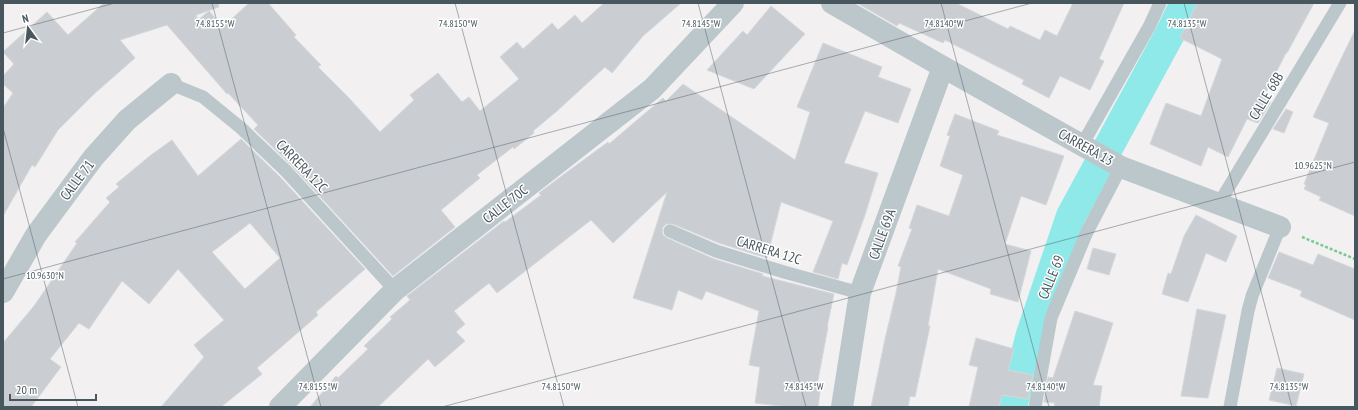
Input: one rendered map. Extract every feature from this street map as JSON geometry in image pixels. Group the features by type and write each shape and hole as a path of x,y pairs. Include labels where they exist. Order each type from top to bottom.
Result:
{"street":[{"name":"CALLE 70C","path":"280,407 395,290 652,89 733,3"},
{"name":"CARRERA 13","path":"832,3 1117,165 1218,205 1280,227"},
{"name":"CALLE 69A","path":"842,407 860,293 943,67"},
{"name":"CALLE 71","path":"3,292 36,235 93,158 127,120 171,84"}],"lane":[{"path":"1084,147 1150,26 1160,3"},
{"name":"CALLE 68B","path":"1218,205 1340,3"},
{"name":"CARRERA 12C","path":"171,84 202,96 241,128 286,171 395,290"},
{"name":"CALLE 69","path":"1035,407 1051,318 1117,165"},
{"path":"1230,407 1252,296 1280,227"},
{"name":"CARRERA 12C","path":"670,231 716,251 860,293"}],"path":[{"path":"1280,227 1355,259"}],"building":[{"path":"104,3 218,3 219,7 196,15 198,20 209,11 223,27 249,3 268,3 296,35 294,37 321,65 318,67 380,132 414,100 410,95 438,73 462,102 469,97 480,111 519,79 500,57 517,42 523,49 552,23 558,30 575,15 582,23 604,3 681,3 643,36 612,73 605,67 533,131 534,133 477,175 480,178 441,210 455,227 393,276 292,166 254,129 258,125 228,93 227,94 167,25 120,40 135,58 94,94 58,130 35,167 32,165 3,216 3,108 13,93 3,84 3,76 14,64 3,52 47,12 68,35"},
{"path":"857,3 956,3 1008,29 1010,26 1040,40 1045,30 1057,36 1073,3 1124,3 1099,59 1104,61 1090,90 1060,76 1049,98 1022,84 1024,80 945,40 943,43 899,23 897,26"},
{"path":"1197,3 1314,3 1263,98 1271,102 1258,123 1247,119 1228,157 1208,147 1201,166 1150,144 1166,103 1201,116 1222,59 1180,38"},
{"path":"771,6 805,34 754,89 707,70 743,31 747,35"},
{"path":"1355,30 1355,216 1319,200 1321,197 1304,189 1306,185 1304,184 1329,123 1313,117"},
{"path":"823,43 882,67 878,77 911,89 898,123 865,111 844,163 878,173 847,265 842,263 838,279 813,272 833,221 781,202 767,258 719,243 673,224 666,224 663,227 662,232 667,238 714,259 763,274 762,276 834,294 817,385 821,385 818,407 788,407 755,403 760,367 749,365 759,311 706,291 702,300 678,290 672,310 633,298 667,192 613,243 591,220 497,293 489,283 454,311 465,324 456,332 465,341 435,367 428,359 378,407 310,407 336,376 338,378 368,349 364,346 392,319 390,317 410,300 407,296 504,221 505,222 541,195 539,193 608,142 609,144 663,98 666,101 683,84 795,160 810,112 797,107"},
{"path":"1286,109 1293,112 1284,133 1273,129"},
{"path":"955,114 999,131 997,135 1064,156 1046,205 1021,196 1005,244 1031,251 1018,302 990,294 991,289 938,269 928,326 930,326 915,397 910,396 908,407 871,407 901,267 898,266 912,229 909,228 917,205 949,216 963,175 940,166 950,136 947,135"},
{"path":"241,139 280,177 365,269 316,312 318,315 257,368 262,374 221,407 161,407 204,357 194,345 224,320 178,269 149,304 122,281 89,329 79,323 50,359 61,367 31,407 3,407 3,343 34,306 77,243 75,242 110,202 106,198 119,187 116,184 172,140 198,176","holes":["250,223 280,258 245,289 212,252"]},
{"path":"1196,215 1237,236 1226,262 1206,253 1188,302 1162,294 1168,273 1171,274 1184,236"},
{"path":"1093,248 1116,254 1109,275 1087,269"},
{"path":"1279,252 1313,265 1318,254 1355,269 1355,320 1300,296 1302,291 1268,278"},
{"path":"1197,309 1226,315 1208,398 1181,396"},
{"path":"1075,311 1113,323 1093,385 1102,386 1099,407 1054,407 1055,403 1044,402 1048,377 1053,378"},
{"path":"976,338 1014,349 1008,370 1033,375 1028,399 1002,395 999,407 969,407 978,367 969,365"},
{"path":"1277,368 1304,374 1296,406 1269,400"}],"waterway":[{"path":"1012,407 1031,334 1071,216 1171,32 1185,3"}]}
